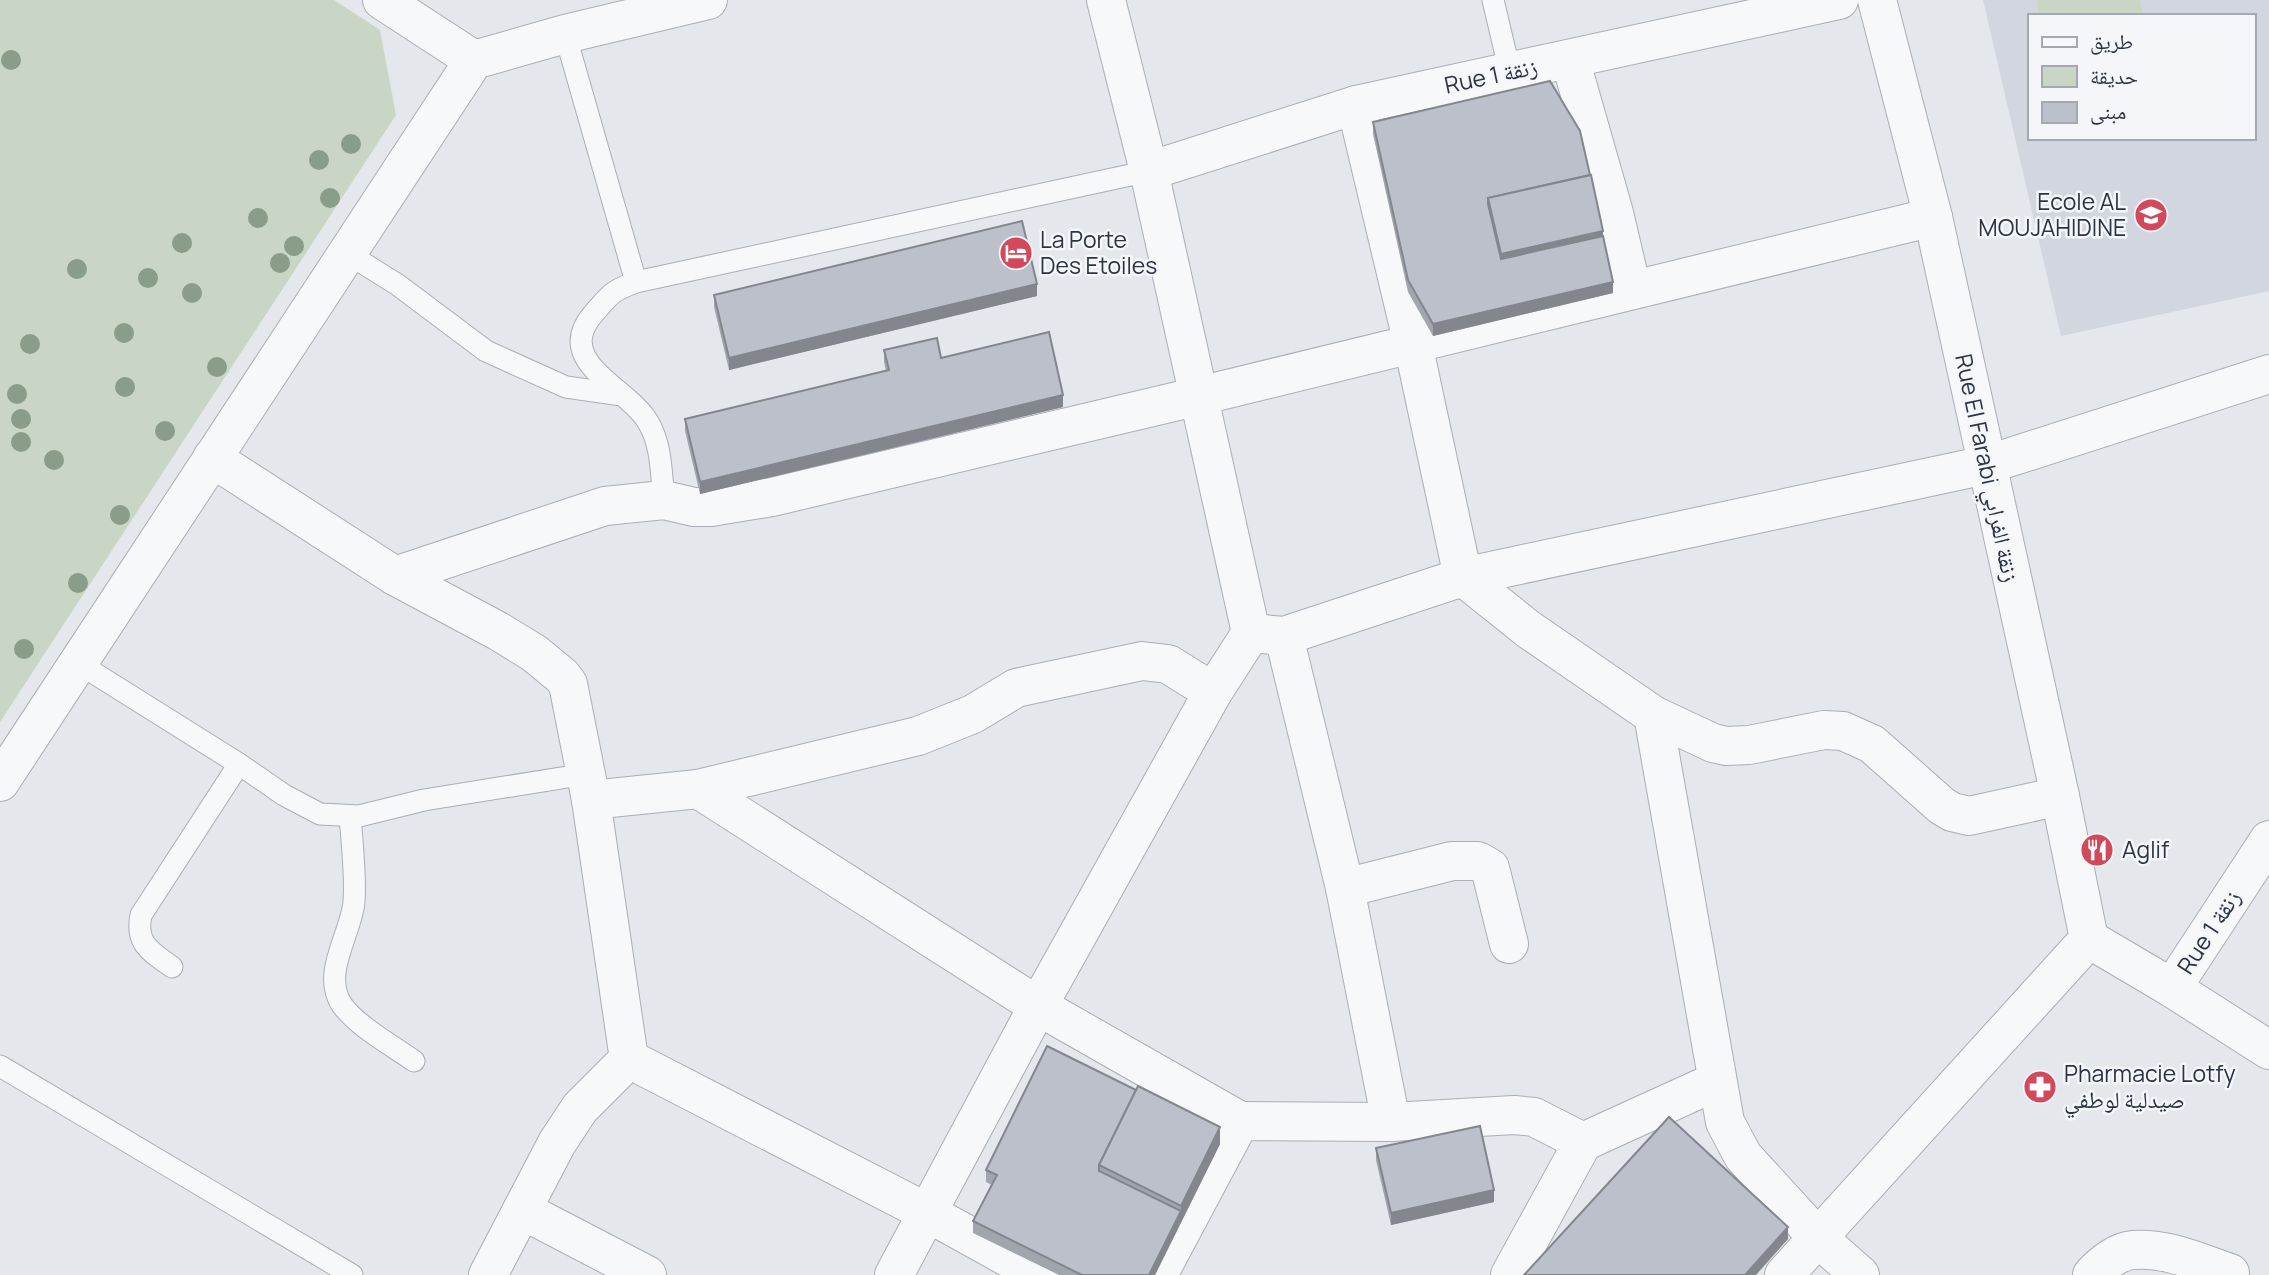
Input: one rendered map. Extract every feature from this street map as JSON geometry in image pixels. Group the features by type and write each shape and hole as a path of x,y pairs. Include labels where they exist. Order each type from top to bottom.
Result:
{"street":[{"path":"382,0 474,60"},
{"path":"0,782 474,60 565,34 708,0"},
{"path":"1106,0 1149,171 1199,396 1345,888 1391,1122"},
{"name":"Rue 1 زنقة","path":"1149,171 1356,105 1839,0"},
{"name":"Rue El Farabi زنقة الفرابي","path":"1877,0 1933,217 2060,796 2088,939"},
{"path":"1570,58 1614,213 1632,290"},
{"path":"1356,105 1413,344 1463,577 1528,629 1653,715 1713,743 1726,746 1762,743 1824,730 1843,731 1872,744 1952,813 1969,816 2060,796"},
{"path":"395,576 605,506 664,500 694,507 772,497 1933,217"},
{"path":"894,1275 1038,1006 1213,692 1268,635 1463,577 1986,465 2269,374"},
{"path":"212,458 395,576 534,653 568,684 589,787 629,1059"},
{"path":"589,787 698,789 918,736 973,714 1016,688 1142,661 1168,664 1213,692"},
{"path":"1653,715 1725,1122 1743,1156 1818,1238 1860,1275"},
{"path":"698,789 1038,1006 1240,1121 1391,1122 1514,1115 1534,1117 1583,1142"},
{"name":"Rue 1 زنقة","path":"2172,988 2269,840"},
{"path":"1345,888 1452,861 1478,861 1490,869 1509,944"},
{"path":"1784,1275 2088,939 2172,988 2269,1050"},
{"path":"488,1275 556,1143 580,1108 629,1059"},
{"path":"629,1059 928,1213 1040,1275"},
{"path":"1510,1275 1583,1142 1717,1081"},
{"path":"1158,1275 1240,1121"},
{"path":"522,1210 647,1275"},
{"path":"2092,1275 2104,1262 2131,1250 2160,1251 2230,1273"}],"lane":[{"path":"1493,0 1510,72"},
{"path":"565,34 635,282"},
{"path":"664,500 659,451 649,424 640,410 589,366 584,355 583,325 615,289 635,282 1149,171"},
{"path":"347,253 398,285 486,351 566,387 622,395"},
{"path":"78,663 284,795 320,814 359,816 424,800 589,787"},
{"path":"172,967 153,953 139,935 141,915 239,764"},
{"path":"350,816 354,901 349,926 341,945 335,991 343,1006 353,1016 414,1061"},
{"path":"0,1066 352,1275"}],"shaded area":[{"name":"Ecole AL MOUJAHIDINE","path":"1983,0 2269,0 2269,291 2061,336"}],"green space":[{"path":"0,0 334,0 380,30 396,115 0,722"},
{"path":"2037,0 2140,0 2143,14 2040,14"}],"building":[{"path":"1550,81 1580,131 1590,175 1488,198 1501,259 1603,236 1613,282 1433,324 1408,280 1373,122"},
{"path":"1591,175 1603,231 1501,254 1488,198"},
{"path":"1022,221 1037,284 729,358 714,295"},
{"path":"1049,332 1063,395 700,482 685,419 889,370 884,350 937,338 941,358"},
{"path":"1047,1046 1136,1090 1099,1165 1099,1171 1181,1211 1149,1275 1082,1275 973,1221 997,1175 986,1170"},
{"path":"1138,1086 1220,1127 1181,1206 1099,1165"},
{"path":"1669,1117 1788,1227 1745,1275 1524,1275"},
{"path":"1480,1126 1494,1190 1391,1213 1376,1148"}],"place":[{"name":"Ecole AL MOUJAHIDINE","path":"2151,215"},
{"name":"La Porte Des Etoiles","path":"1016,253"},
{"name":"Aglif","path":"2097,850"},
{"name":"Pharmacie Lotfy صيدلية لوطفي","path":"2040,1087"}]}
